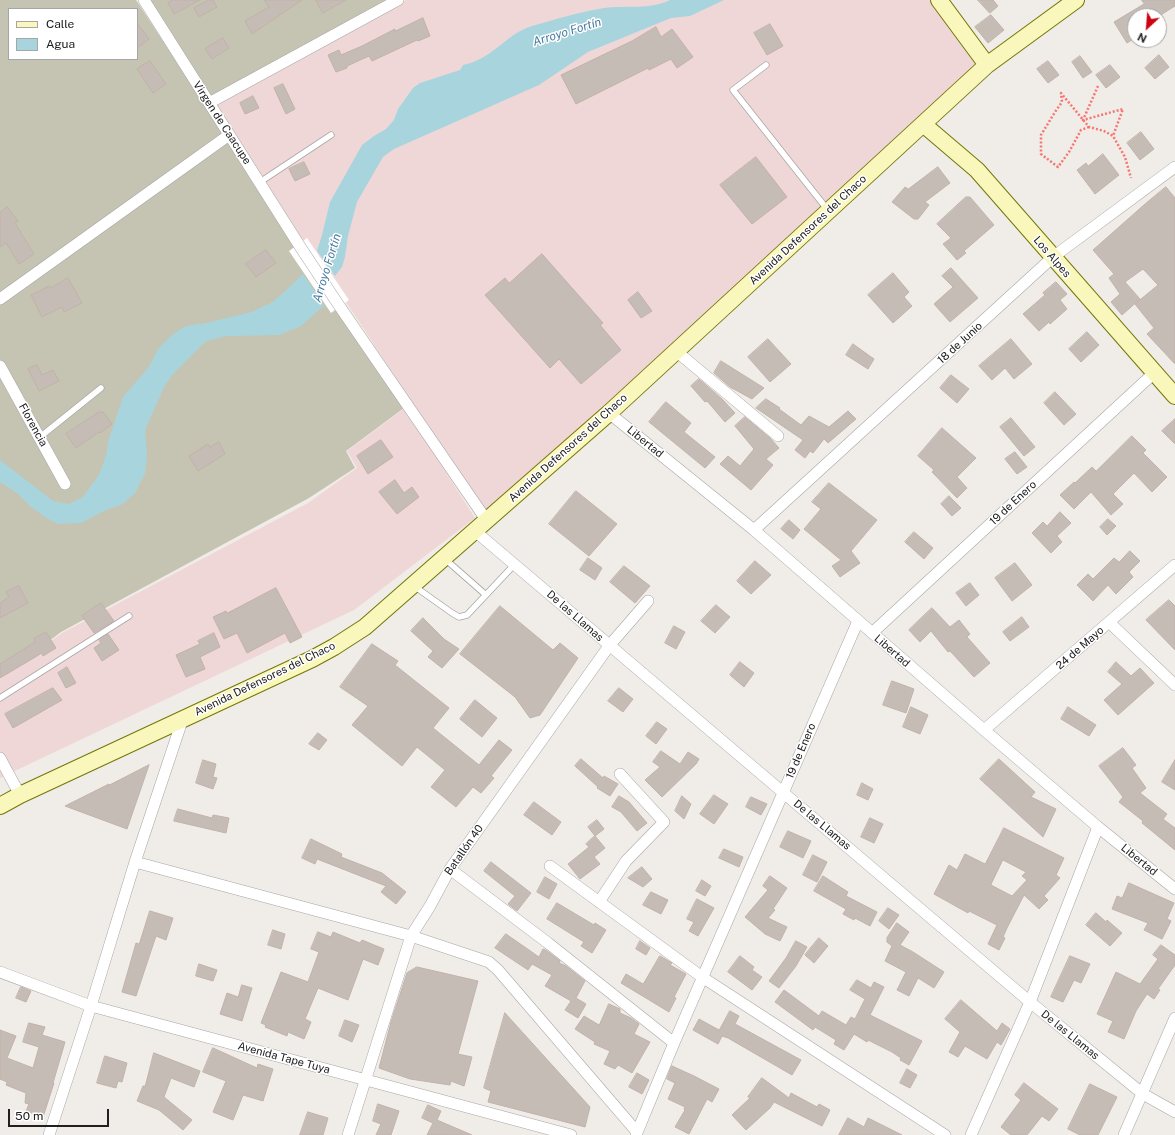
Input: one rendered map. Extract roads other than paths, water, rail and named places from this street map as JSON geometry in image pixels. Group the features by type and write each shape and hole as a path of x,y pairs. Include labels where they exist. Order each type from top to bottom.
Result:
{"main road":[{"path":"939,0 987,65"},
{"name":"Avenida Defensores del Chaco","path":"0,806 20,795 183,718 312,659 365,627 609,412 987,65 1076,0"},
{"name":"Los Alpes","path":"923,124 977,170 1175,396"}],"street":[{"name":"Virgen de Caacupe","path":"144,0 299,246 487,521"},
{"path":"209,103 398,0"},
{"path":"0,299 229,135"},
{"name":"18 de Junio","path":"754,530 1053,257 1175,167"},
{"path":"676,351 778,436"},
{"name":"Florencia","path":"0,366 65,484"},
{"name":"19 de Enero","path":"872,633 1154,373"},
{"name":"Libertad","path":"609,412 754,530 984,730 1098,827 1175,889"},
{"name":"De las Llamas","path":"475,531 1030,1002 1143,1094 1175,1112"},
{"name":"24 de Mayo","path":"984,730 1110,623 1175,565"},
{"name":"Batallón 40","path":"348,1135 411,936 430,906 450,869 609,646 648,601"},
{"name":"19 de Enero","path":"636,1133 702,977 858,621"},
{"path":"1110,623 1175,686"},
{"path":"49,1135 183,718"},
{"path":"0,758 20,795"},
{"path":"599,902 626,861 664,822 620,774"},
{"path":"971,1135 1030,1002 1098,827"},
{"path":"136,862 411,936 488,962 498,970 636,1133"},
{"path":"550,866 702,977 945,1135"},
{"path":"450,869 548,943 674,1043"},
{"name":"Avenida Tape Tuya","path":"0,972 91,1006 571,1135"},
{"path":"1124,1135 1175,1018"}],"lane":[{"path":"766,65 733,90 828,211"},
{"path":"260,182 331,135"},
{"path":"40,437 101,388"},
{"path":"444,558 486,595"},
{"path":"413,586 452,614 459,617 467,615 514,565"},
{"path":"0,698 129,616"}],"water":[{"path":"670,0 724,0 690,16 671,18 588,52 539,85 394,149 383,157 357,202 348,236 345,257 342,267 335,276 317,251 330,202 362,145 386,129 394,120 398,109 413,88 420,83 460,70 463,65 482,58 513,36 529,27 566,16 604,8 646,6"},
{"path":"303,274 324,305 301,326 279,335 226,336 206,341 172,375 164,387 145,430 147,455 145,473 135,493 123,504 106,510 81,523 58,524 45,517 30,506 17,493 0,482 0,460 53,501 69,504 83,497 99,475 123,397 149,367 158,349 173,334 186,326 206,323 252,312 271,303"}],"waterway":[{"name":"Arroyo Fortín","path":"318,301 330,262"}]}
